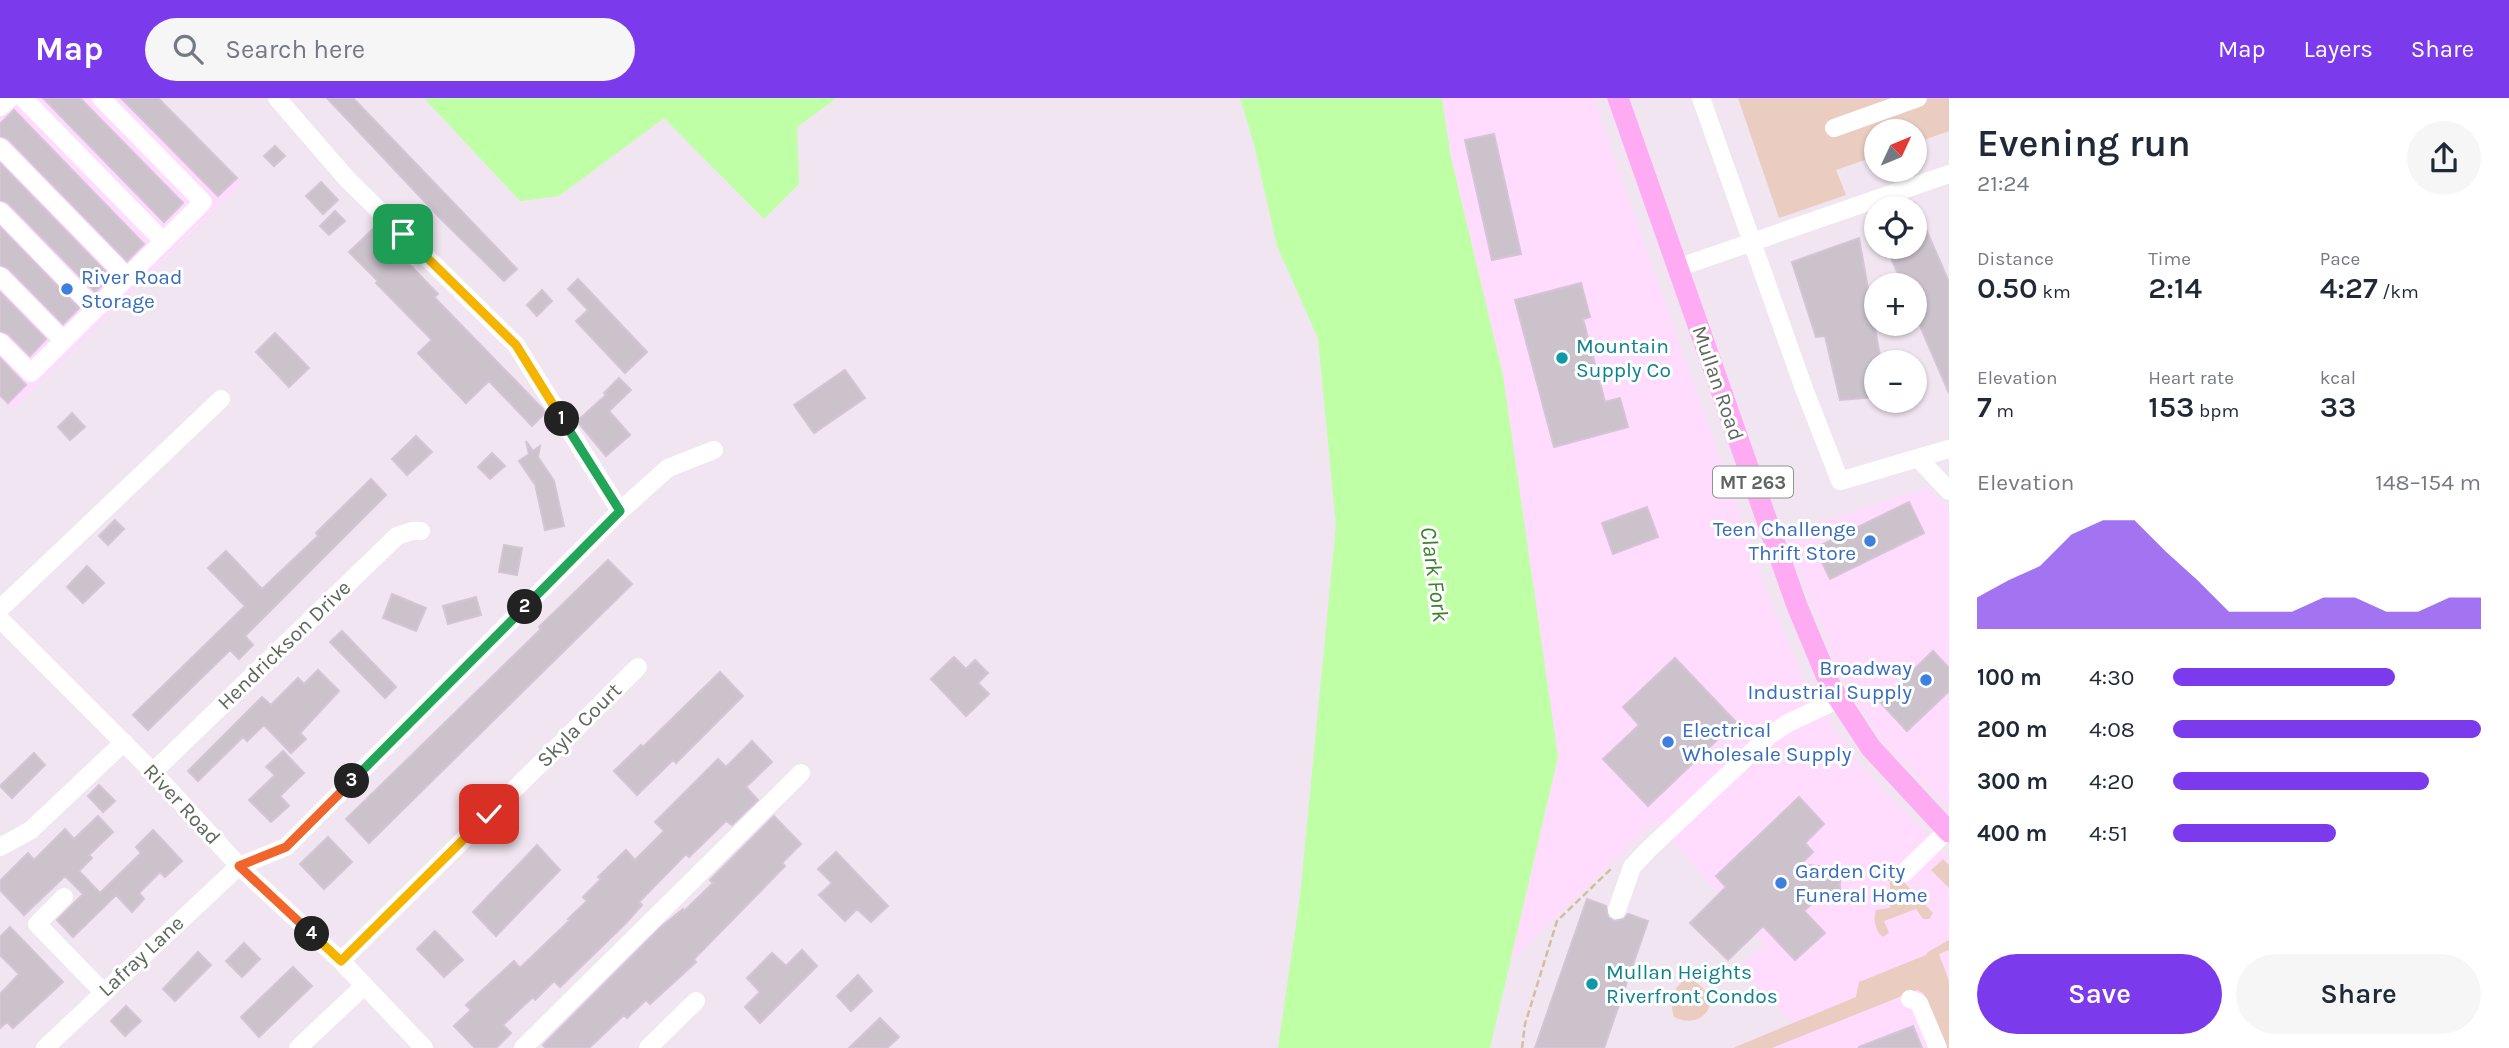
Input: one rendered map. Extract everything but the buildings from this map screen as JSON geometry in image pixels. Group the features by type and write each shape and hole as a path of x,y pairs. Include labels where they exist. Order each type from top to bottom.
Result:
{"main road":[{"name":"Mullan Road","path":"1618,98 1797,606 1831,687 1871,748 1948,831"}],"street":[{"path":"0,107 10,98"},
{"path":"23,98 163,242"},
{"path":"0,342 31,373 203,202 101,98"},
{"path":"277,98 347,179 516,345 620,511"},
{"path":"1701,98 1803,386 1840,481 1949,449"},
{"path":"1834,128 1918,98"},
{"path":"0,147 127,277"},
{"path":"1678,268 1949,174"},
{"path":"0,211 95,309"},
{"path":"0,276 63,340"},
{"path":"0,609 221,399"},
{"path":"239,866 286,847 620,511 668,468 715,450"},
{"path":"1918,458 1949,491"},
{"name":"Hendrickson Drive","path":"153,772 397,536 422,531"},
{"name":"River Road","path":"0,619 153,772 239,866 341,961 424,1048"},
{"name":"Skyla Court","path":"341,961 638,667"},
{"path":"1617,910 1632,867 1649,849 1770,735 1798,718 1839,699"},
{"path":"0,847 31,830 124,743"},
{"path":"523,1048 801,773"},
{"path":"1903,873 1948,831"},
{"name":"Lafray Lane","path":"46,1048 239,866"},
{"path":"64,897 37,924 103,992"},
{"path":"298,1048 364,986"},
{"path":"1910,999 1919,1003 1938,1048"},
{"path":"648,1048 696,1001"}],"path":[{"path":"1522,1048 1525,1024 1557,921 1613,867"}],"shaded area":[{"name":"River Road Storage","path":"0,98 158,98 242,183 13,408 0,395"},
{"path":"1442,98 1593,98 1768,595 1804,682 1742,740 1807,681 1830,723 1861,767 1949,858 1949,1048 1733,1048 1793,1022 1739,967 1765,944 1654,821 1511,961 1558,756 1503,375 1451,158"},
{"path":"1738,98 1949,98 1949,131 1927,139 1927,119 1864,119 1864,160 1836,170 1846,195 1779,218"},
{"path":"1927,488 1949,510 1949,809 1883,742 1854,698 1835,661 1784,533"},
{"path":"1943,859 1949,865 1949,888 1931,870"},
{"path":"1883,869 1896,874 1933,913 1929,919 1923,919 1916,909 1884,921 1889,933 1883,937 1876,928 1875,917 1876,910 1890,908 1890,881 1879,880 1877,877"},
{"path":"1949,940 1949,950 1939,954 1949,981 1949,1048 1945,1048 1923,993 1917,990 1772,1048 1733,1048 1856,997 1859,982 1926,955"},
{"path":"1686,979 1698,983 1711,1000 1702,1016 1687,1021 1674,1017 1672,1001 1675,991"}],"water":[{"path":"424,98 837,98 797,127 799,184 764,219 664,118 559,196 520,201"},
{"name":"Clark Fork","path":"1240,98 1442,98 1451,158 1503,375 1558,757 1490,1048 1278,1048 1300,897 1336,525 1318,338 1277,246 1254,144"}],"place":[{"name":"River Road Storage","path":"67,289"},
{"name":"Mountain Supply Co","path":"1562,358"},
{"name":"Teen Challenge Thrift Store","path":"1870,541"},
{"name":"Broadway Industrial Supply","path":"1926,680"},
{"name":"Electrical Wholesale Supply","path":"1668,742"},
{"name":"Garden City Funeral Home","path":"1781,883"},
{"name":"Mullan Heights Riverfront Condos","path":"1592,984"}],"route":[{"path":"403,234 516,345 620,511 286,847 239,866 341,961 489,814"}]}
